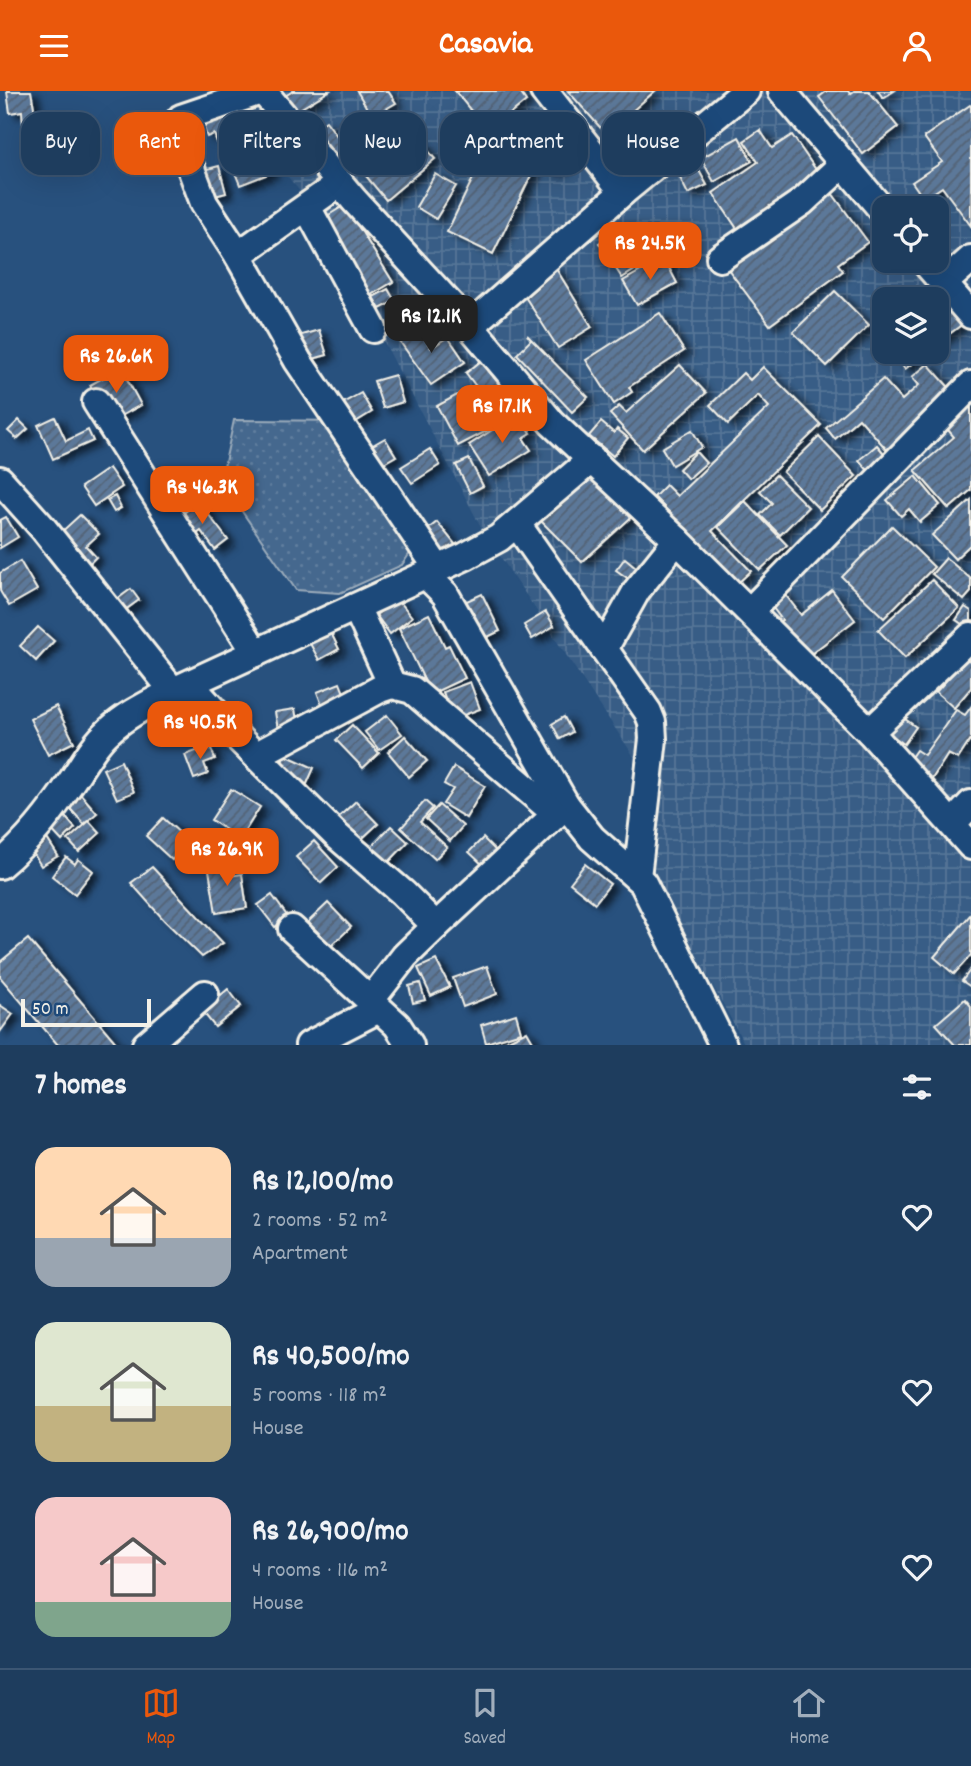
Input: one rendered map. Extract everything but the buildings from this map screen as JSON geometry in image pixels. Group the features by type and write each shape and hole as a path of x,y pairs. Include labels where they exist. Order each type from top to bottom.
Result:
{"street":[{"path":"544,91 623,192"},
{"path":"470,326 623,192 746,91"},
{"path":"782,91 872,198"},
{"path":"561,809 445,594 298,361 238,255 204,203 177,131 177,123 181,118 272,94 340,183 470,326 552,423 677,540 870,732 971,846"},
{"path":"720,257 802,202 843,163"},
{"path":"238,255 340,183"},
{"path":"307,208 373,329"},
{"path":"944,283 971,259"},
{"path":"935,273 971,315"},
{"path":"750,611 971,385"},
{"path":"96,402 256,653"},
{"path":"0,865 20,848 40,825 108,731 132,714 181,688 488,544 517,524 592,459"},
{"path":"0,480 181,688 257,755 337,836 403,893 436,926"},
{"path":"517,524 648,712 653,730 637,877"},
{"path":"604,649 636,590 677,540"},
{"path":"356,607 391,685"},
{"path":"870,732 971,636"},
{"path":"257,755 380,689 391,685 412,690 561,809 643,883 723,1045"},
{"path":"952,824 971,804"},
{"path":"309,1045 374,1005 405,956 561,809"},
{"path":"292,929 397,1025 410,1045"},
{"path":"146,1045 205,994"}],"shaded area":[{"path":"218,91 971,91 971,1045 745,1045 654,877 645,773 482,529 315,210 286,175 326,175 326,112 235,112"},
{"path":"234,420 351,421 420,538 402,565 340,593 296,590 221,481"}]}
